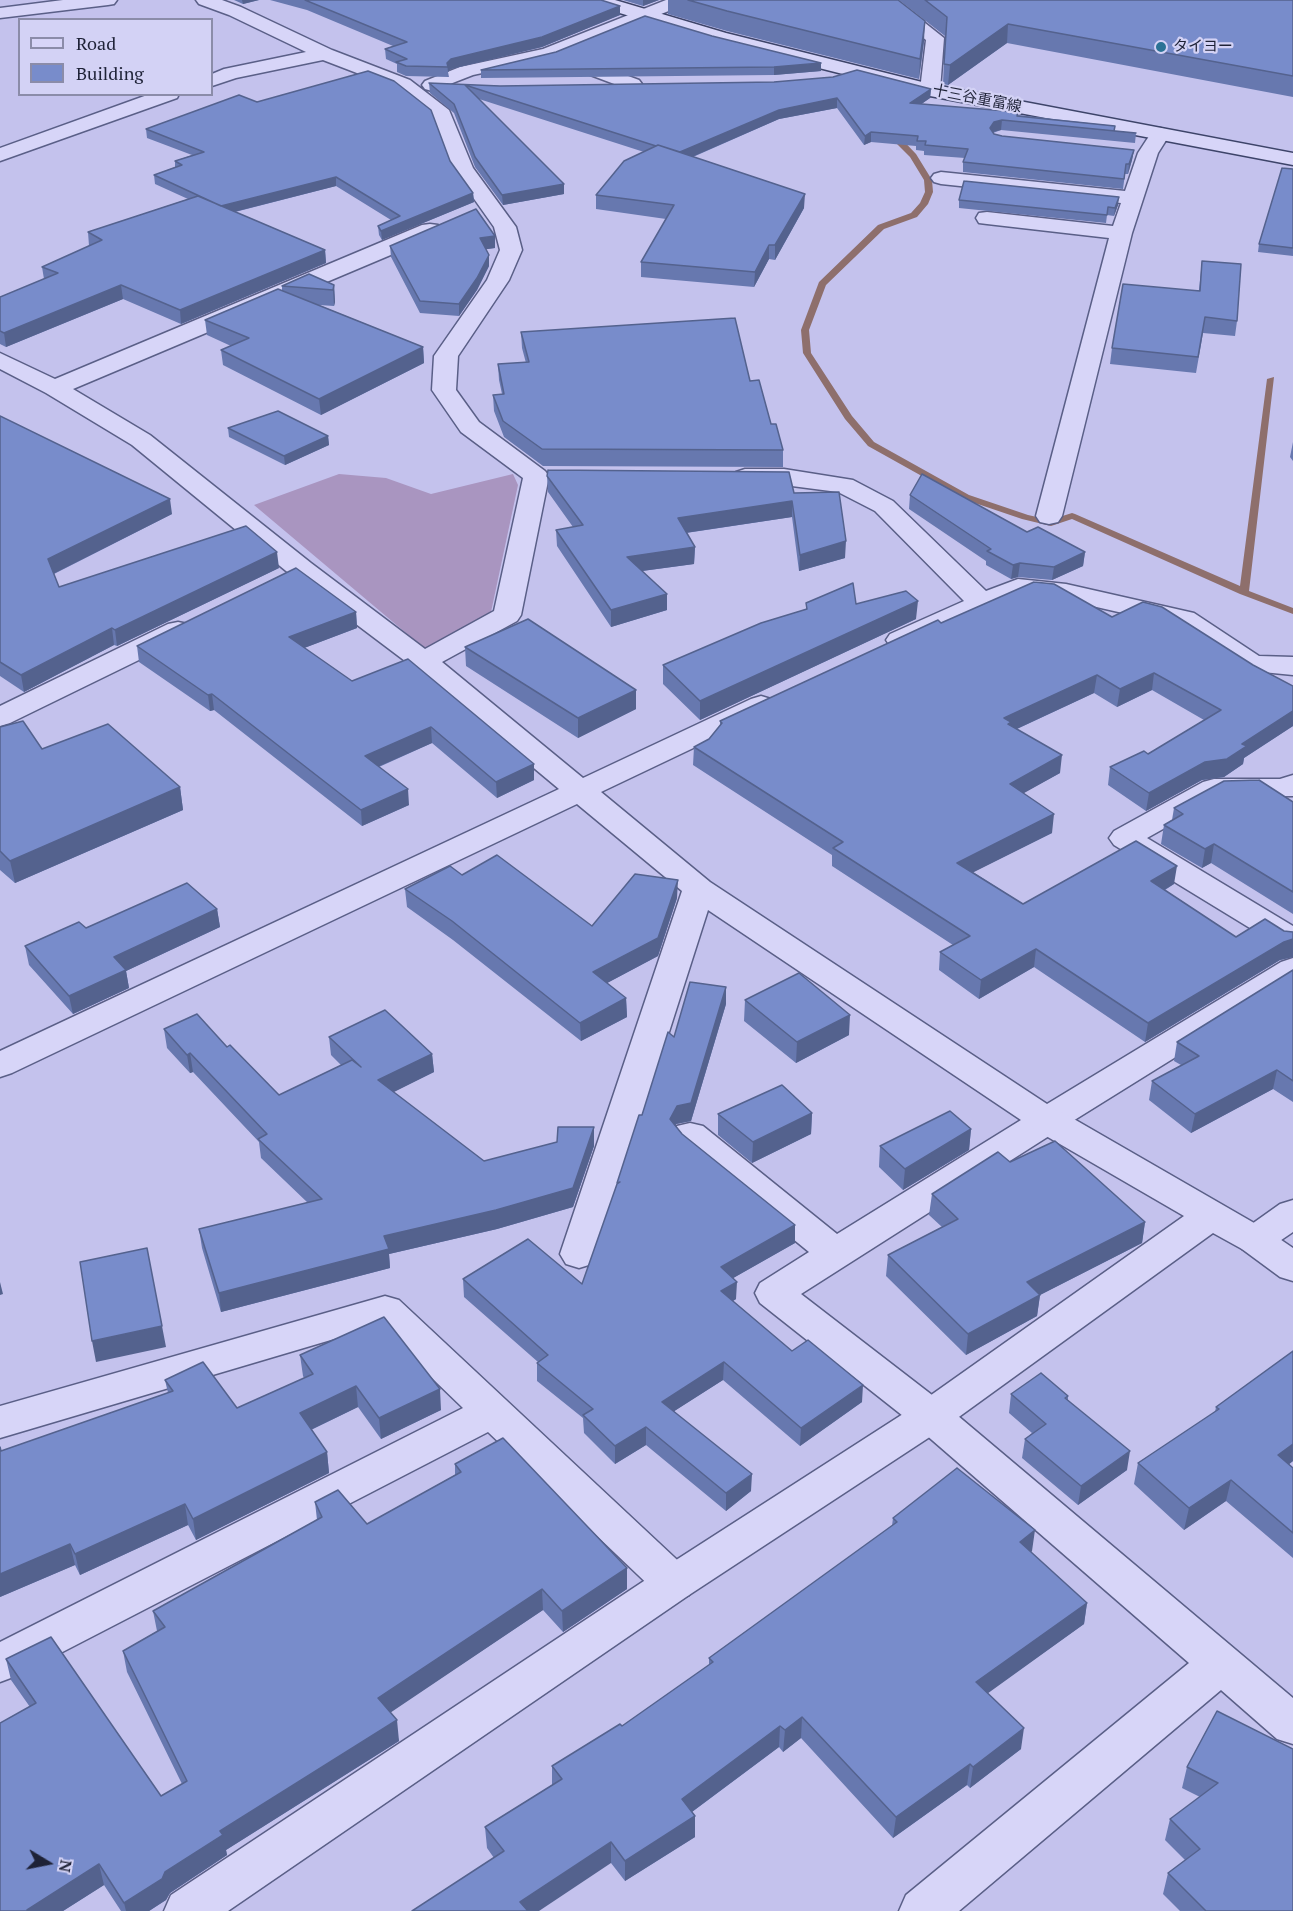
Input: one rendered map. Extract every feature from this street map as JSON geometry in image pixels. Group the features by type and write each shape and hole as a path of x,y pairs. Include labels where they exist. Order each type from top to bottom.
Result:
{"street":[{"path":"0,14 108,0"},
{"path":"205,0 235,11 325,54 403,84 442,114 479,209 505,227 511,250 498,280 446,356 444,390 470,428 548,476 507,615 423,661"},
{"name":"十三谷重富線","path":"596,0 856,72 1144,146 1293,159"},
{"path":"432,86 467,71 549,53 668,4 746,0"},
{"path":"885,0 934,38 930,90"},
{"path":"235,11 263,3"},
{"path":"549,53 632,84"},
{"path":"213,80 325,54"},
{"path":"809,80 856,72"},
{"path":"403,84 489,87"},
{"path":"584,85 656,84"},
{"path":"0,155 164,96"},
{"path":"0,130 34,141"},
{"path":"1049,516 1121,233 1133,198 1144,146"},
{"path":"941,178 1133,198"},
{"path":"987,218 1121,233"},
{"path":"54,388 446,223"},
{"path":"0,360 54,388 141,440 290,574 423,661 699,889 1047,1120 1255,1240 1293,1267"},
{"path":"722,477 784,477 844,485 884,506 981,602"},
{"path":"873,652 1018,587 1066,592 1184,619 1252,664 1293,666"},
{"path":"0,717 204,617"},
{"path":"4,1058 786,693"},
{"path":"1291,788 1214,788 1125,838 1293,940"},
{"path":"579,1254 699,889"},
{"path":"1293,969 1047,1120 774,1293 931,1416 1293,1725"},
{"path":"690,1135 835,1253"},
{"path":"1255,1240 1293,1213"},
{"path":"188,1911 674,1583 931,1416 1211,1215"},
{"path":"0,1422 386,1310 674,1583"},
{"path":"0,1663 494,1411"},
{"path":"923,1911 1220,1664"}],"shaded area":[{"path":"339,474 386,478 431,494 513,474 518,485 491,612 425,649 254,505"}],"building":[{"path":"305,0 601,0 620,6 542,37 451,59 447,63 448,67 406,66 396,62 407,59 385,49 407,42"},
{"path":"688,0 898,0 925,21 920,59 727,11"},
{"name":"タイヨー","path":"925,0 1293,0 1293,76 1008,24 950,65 944,64 947,17"},
{"path":"645,16 712,36 821,63 774,67 481,70 556,52"},
{"path":"857,70 931,89 910,103 1018,112 1017,116 1115,126 1114,131 1002,120 994,122 990,128 994,134 1002,136 1134,150 1129,164 1126,164 1124,179 963,162 968,149 925,145 926,141 917,141 918,136 871,132 865,136 837,98 779,110 680,152 465,85 564,184 502,195 475,157 454,104 429,83 500,86 774,82 833,77"},
{"path":"368,71 394,81 431,110 450,161 473,193 381,231 378,226 400,216 336,177 221,206 154,175 182,165 175,161 204,152 146,129 239,95 257,102"},
{"path":"658,145 805,194 775,245 769,245 755,272 641,262 674,205 596,195 624,161"},
{"path":"1282,168 1293,169 1293,248 1259,244"},
{"path":"964,181 1119,197 1115,208 1108,207 1107,215 959,200"},
{"path":"198,196 325,250 180,310 121,285 4,333 0,331 0,297 58,273 42,267 102,240 88,232"},
{"path":"476,209 495,236 480,238 489,255 477,278 459,304 420,301 390,246"},
{"path":"1202,261 1241,264 1237,321 1205,317 1198,357 1112,348 1123,284 1200,291"},
{"path":"309,274 334,285 333,290 282,286"},
{"path":"278,289 423,347 319,399 221,350 249,338 205,320"},
{"path":"735,318 750,381 759,380 771,424 776,424 783,450 542,449 503,421 493,395 504,394 498,364 529,362 521,332"},
{"path":"278,411 328,436 284,456 228,428"},
{"path":"0,416 170,499 48,559 59,587 246,526 277,552 115,630 112,628 21,675 0,662"},
{"path":"548,470 789,472 794,493 839,492 846,541 800,555 792,501 678,518 695,547 627,557 667,594 611,610 556,530 583,525 547,476"},
{"path":"922,474 1027,532 1038,527 1085,552 1054,567 1020,563 1013,565 987,551 991,549 910,495"},
{"path":"296,568 356,612 289,637 352,681 408,659 534,764 496,782 431,727 365,756 408,789 361,810 212,694 208,695 137,646"},
{"path":"1034,582 1054,584 1112,617 1143,602 1162,607 1253,665 1293,686 1293,711 1242,744 1247,746 1227,759 1205,762 1149,793 1110,767 1144,751 1148,754 1221,710 1154,673 1120,689 1097,675 1004,718 1011,722 1008,724 1062,755 1010,784 1054,814 957,863 1023,904 1136,841 1177,866 1151,881 1236,937 1265,919 1284,931 1293,932 1293,939 1284,942 1148,1023 1036,949 981,980 940,952 970,936 833,848 843,842 694,747 709,739 722,723 720,721 938,620 941,623"},
{"path":"853,583 856,604 906,591 918,601 700,701 663,665 761,623 807,609 806,603"},
{"path":"528,619 636,690 578,718 465,647"},
{"path":"23,721 42,749 108,724 180,787 10,861 0,851 0,727"},
{"path":"1259,780 1293,802 1293,892 1214,844 1205,849 1164,825 1183,814 1174,808 1224,781"},
{"path":"497,855 592,926 635,874 678,880 658,938 593,972 626,998 580,1023 452,921 405,889 450,866 462,875"},
{"path":"187,883 217,909 114,957 126,970 69,996 25,946 79,922 86,928"},
{"path":"1293,970 1293,1081 1277,1070 1195,1114 1152,1081 1199,1056 1177,1042"},
{"path":"799,973 850,1015 797,1042 745,1000"},
{"path":"690,982 726,987 691,1103 677,1106 670,1119 682,1134 795,1225 721,1267 737,1282 721,1291 792,1351 808,1340 863,1385 801,1428 724,1362 662,1402 752,1474 726,1493 646,1427 615,1446 583,1415 593,1409 537,1363 548,1355 463,1279 528,1239 582,1284 617,1184 620,1182 617,1183 639,1115 642,1115 668,1032 674,1037"},
{"path":"385,1010 432,1054 378,1080 484,1161 557,1142 558,1127 594,1127 573,1188 496,1210 384,1236 389,1249 219,1293 199,1229 322,1199 258,1139 267,1134 164,1029 197,1014 227,1047 230,1045 279,1095 352,1060 361,1067 329,1037"},
{"path":"782,1085 812,1113 753,1142 718,1114"},
{"path":"950,1111 971,1129 905,1169 880,1146"},
{"path":"1055,1141 1145,1222 1027,1282 1040,1295 968,1334 888,1255 958,1219 932,1194 998,1152 1010,1162"},
{"path":"147,1248 162,1326 92,1341 80,1262"},
{"path":"384,1317 440,1389 379,1418 356,1386 300,1413 327,1452 193,1519 185,1504 75,1554 70,1544 0,1574 0,1447 1,1451 173,1391 165,1380 203,1362 237,1408 313,1374 300,1355"},
{"path":"1293,1351 1293,1444 1278,1455 1293,1468 1293,1533 1231,1480 1189,1508 1138,1463 1219,1409 1216,1407"},
{"path":"1041,1373 1068,1396 1065,1398 1130,1451 1081,1486 1025,1439 1046,1424 1011,1394"},
{"path":"503,1438 627,1568 562,1611 542,1589 378,1698 397,1720 220,1831 223,1835 165,1872 162,1879 124,1903 99,1864 27,1911 0,1911 0,1723 36,1703 6,1659 51,1637 161,1796 187,1781 123,1651 165,1627 153,1611 322,1517 315,1502 338,1490 367,1524 461,1472 455,1464"},
{"path":"957,1468 1035,1530 1020,1542 1087,1603 976,1682 1024,1728 973,1767 970,1764 896,1817 802,1717 785,1730 780,1726 682,1799 695,1816 625,1861 611,1842 520,1902 528,1911 412,1911 504,1851 485,1827 562,1779 552,1766 620,1724 622,1726 713,1662 709,1658 897,1522 893,1518"},
{"path":"1217,1711 1293,1749 1293,1911 1206,1911 1168,1873 1200,1849 1170,1819 1218,1783 1187,1767"}],"waterway":[{"path":"891,133 913,156 928,180 929,192 924,204 914,215 881,227 822,284 805,330 807,353 848,417 871,444 966,497 1025,517 1051,523 1072,516 1244,592"},
{"path":"1244,592 1271,379"},
{"path":"1244,592 1293,611"}],"place":[{"name":"タイヨー","path":"1161,47"}]}
